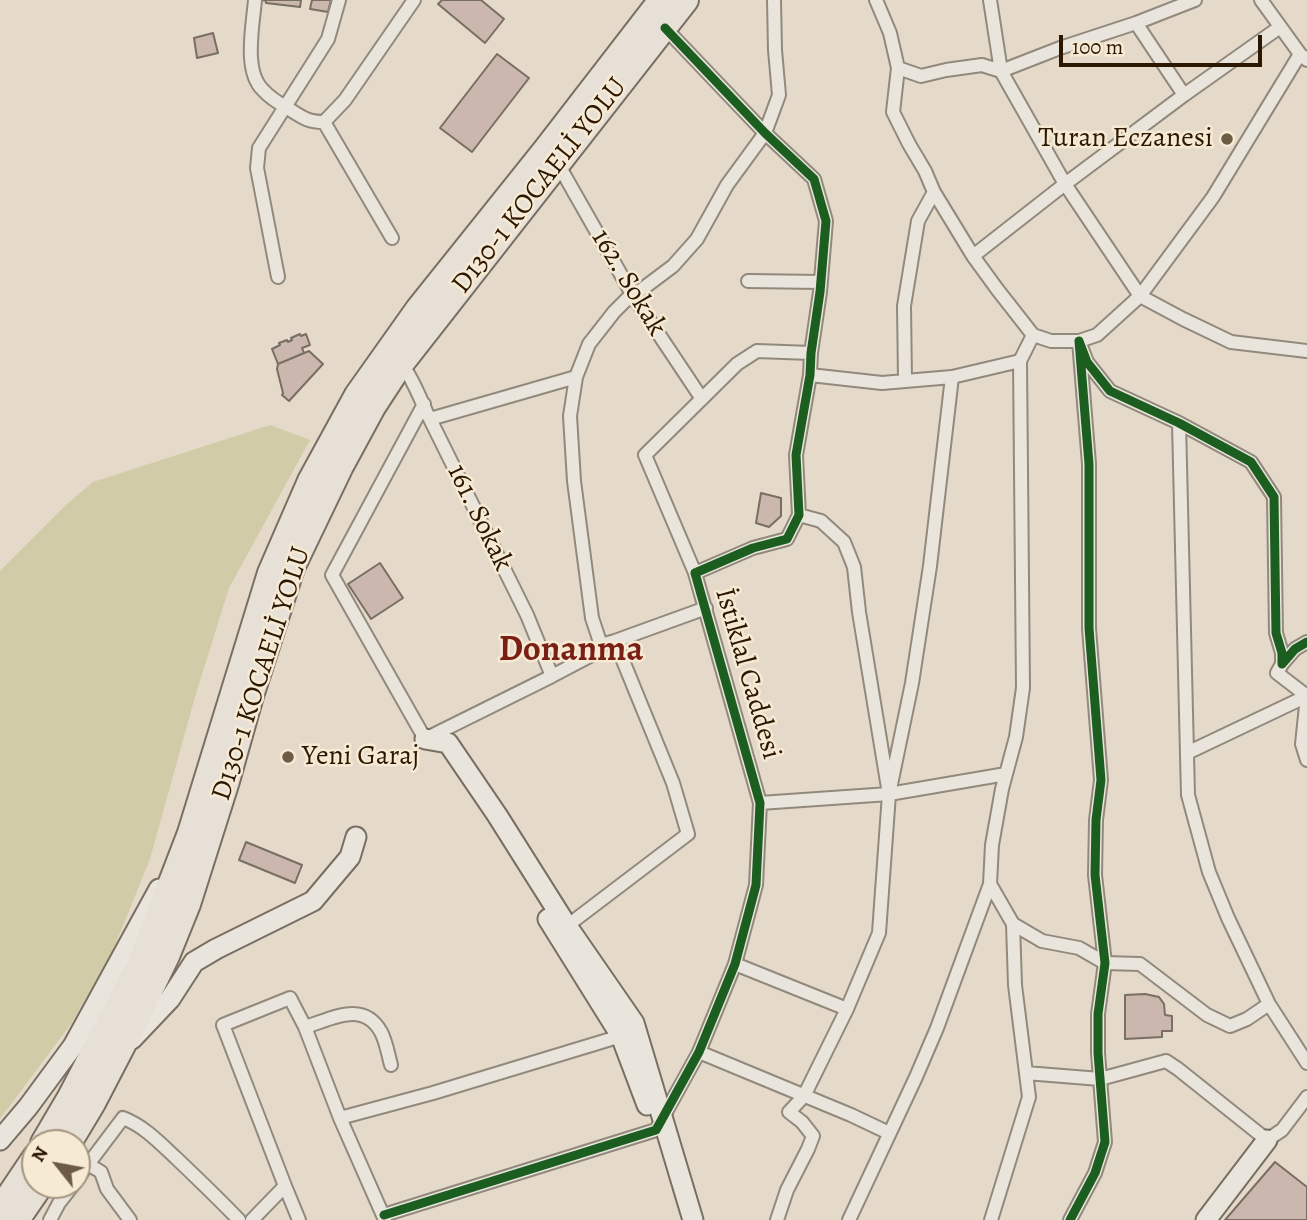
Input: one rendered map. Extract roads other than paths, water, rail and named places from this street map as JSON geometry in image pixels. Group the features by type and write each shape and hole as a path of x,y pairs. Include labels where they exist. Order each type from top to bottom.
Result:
{"highway":[{"name":"D130-1 KOCAELİ YOLU","path":"77,1129 117,1059 167,956 188,904 292,568 341,466 373,407 401,364 665,27 679,1"},
{"path":"52,1129 71,1097 140,963 190,833 270,573 310,481 357,395 418,309 538,159 679,1"},
{"path":"0,1209 21,1178"},
{"path":"18,1220 32,1199"}],"street":[{"path":"256,0 251,52 254,76 261,89 310,122 324,121 345,100 415,0"},
{"path":"278,277 257,168 259,148 328,39 339,0"},
{"path":"601,645 592,618 574,481 570,415 576,377 589,344 614,313 632,294 673,266 697,239 727,185 765,133 779,95 774,0"},
{"path":"876,0 890,33 898,68 893,112 909,144 934,192 973,256 1033,335 1051,341 1079,341 1097,335 1140,296 1213,197 1303,57 1261,0"},
{"path":"990,0 1001,71 1065,184 1140,296 1231,342 1307,351"},
{"path":"898,68 921,76 982,65 1001,71 1195,0"},
{"path":"1136,23 1184,95"},
{"path":"665,27 765,133 814,179 826,221 810,374 796,455 799,515 821,521 844,542 854,567 889,794"},
{"path":"973,256 1184,95 1280,27"},
{"path":"324,121 392,238"},
{"name":"162. Sokak","path":"558,164 632,294 702,399"},
{"path":"905,380 904,306 918,220 934,192"},
{"path":"748,281 821,282"},
{"path":"849,1220 937,1028 990,884 992,845 1016,737 1023,688 1020,361 1033,335"},
{"path":"1079,341 1087,362 1110,391 1251,462 1274,497 1276,633 1282,664"},
{"path":"1070,1220 1095,1173 1105,1142 1098,1014 1105,963 1095,875 1096,820 1101,780 1089,628 1089,464 1079,341"},
{"path":"695,573 645,455 737,365 757,351 811,353"},
{"path":"810,374 882,383 952,377 1020,361"},
{"name":"161. Sokak","path":"401,364 424,404 426,413 527,615 552,676"},
{"path":"430,419 576,377"},
{"path":"777,1220 786,1190 813,1136 802,1122 789,1112 804,1096 847,1009 879,933 889,794 912,683 930,566 952,377"},
{"path":"424,404 332,575 425,739 440,743 627,1029 693,1220"},
{"path":"1179,424 1188,795 1209,872 1228,918 1269,1004 1307,1063"},
{"name":"İstiklal Caddesi","path":"659,1124 699,1052 735,964 756,885 760,803 695,573 753,548 786,539 799,515"},
{"path":"425,739 590,656 601,645 706,608"},
{"path":"562,930 688,834 673,783 615,641"},
{"path":"1307,642 1295,649 1277,673 1307,697"},
{"path":"1187,753 1307,697"},
{"path":"1307,697 1307,760"},
{"path":"760,803 889,794 1006,774"},
{"path":"0,1146 73,1046 190,833"},
{"path":"117,1059 138,1032 170,999 194,962 313,901 350,857 356,837"},
{"path":"990,884 1013,924 1015,985 1029,1097 991,1220"},
{"path":"1013,924 1041,941 1079,948 1105,963 1140,964 1207,1015 1230,1026 1247,1019 1269,1004"},
{"path":"735,964 847,1009"},
{"path":"299,1220 223,1024 290,998 305,1027 340,1118 385,1217 659,1124"},
{"path":"305,1027 351,1012 369,1017 381,1032 391,1065"},
{"path":"340,1118 433,1093 627,1029"},
{"path":"699,1052 889,1133"},
{"path":"1026,1073 1100,1079 1166,1061 1268,1140"},
{"path":"1206,1220 1268,1140 1282,1130 1307,1097"},
{"path":"0,1140 28,1107"},
{"path":"91,1160 123,1118 136,1123 213,1192 239,1220"},
{"path":"659,1124 684,1220"},
{"path":"91,1166 101,1172 107,1189 130,1220"},
{"path":"252,1220 285,1186"},
{"path":"50,1220 63,1199"}],"place":[{"name":"Turan Eczanesi","path":"1227,139"},
{"name":"Yeni Garaj","path":"288,757"}],"district":[{"name":"Donanma","path":"571,651"}]}
